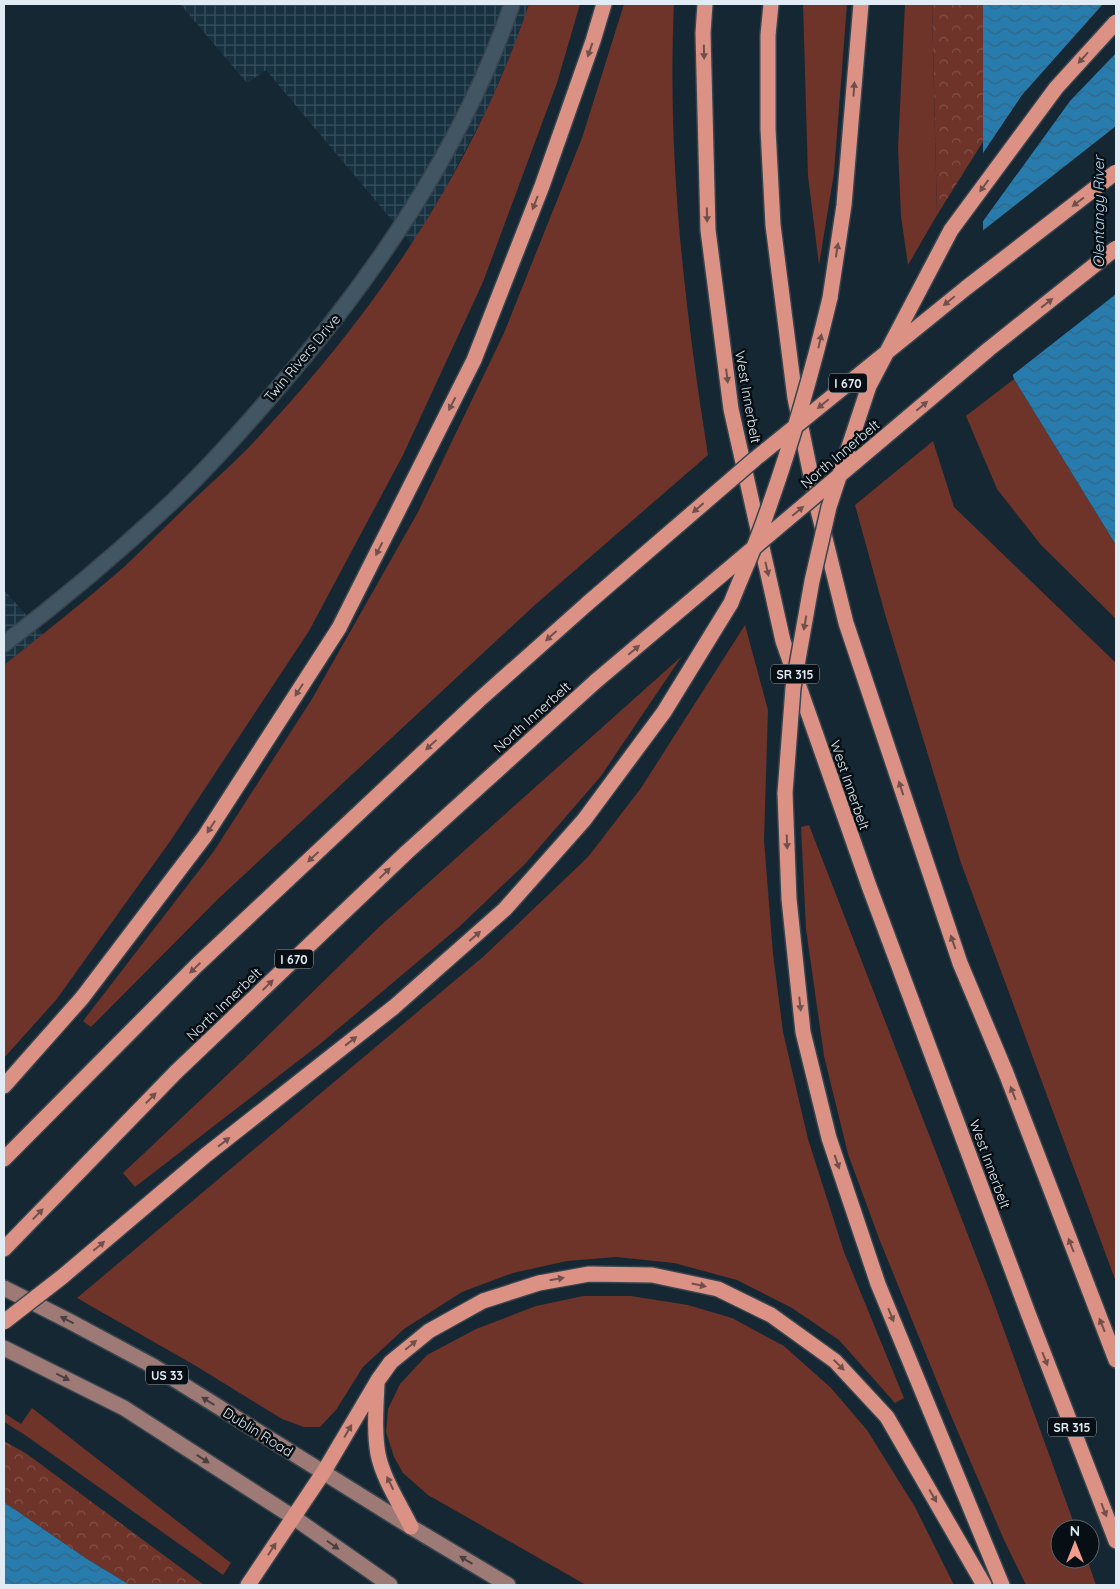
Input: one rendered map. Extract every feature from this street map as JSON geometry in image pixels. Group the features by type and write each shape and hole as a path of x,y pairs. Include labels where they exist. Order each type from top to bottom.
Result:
{"highway":[{"path":"4,1086 82,998 205,836 339,628 474,360 542,186 593,41 604,4"},
{"name":"West Innerbelt","path":"706,4 704,34 709,239 731,409 783,641 869,886 1021,1294 1116,1542"},
{"path":"770,4 768,35 768,129 773,225 795,398 818,510 846,623 960,963 1006,1073 1116,1360"},
{"path":"4,1322 62,1277 206,1155 394,1007 505,909 584,820 664,712 731,603 765,519 814,363 830,298 844,205 860,4"},
{"path":"1002,1585 878,1284 829,1138 803,1032 789,900 785,793 793,688 812,581 829,507 868,386 952,230 1056,88 1116,22"},
{"name":"I 670","path":"4,1159 196,966 479,700 588,603 754,459 966,288 1116,172"},
{"name":"North Innerbelt","path":"4,1249 176,1072 407,852 596,681 990,349 1116,248"},
{"path":"250,1583 324,1473 378,1380 391,1362 429,1330 483,1301 539,1283 589,1274 652,1275 718,1289 771,1314 835,1361 887,1417 984,1585"},
{"path":"378,1380 376,1418 378,1454 386,1477 411,1527"}],"main road":[{"name":"Twin Rivers Drive","path":"4,644 95,571 173,501 245,426 312,349 395,235 431,177 450,144 484,74 512,4"},
{"name":"Dublin Road","path":"4,1288 69,1320 153,1366 411,1527 508,1585"},
{"path":"4,1348 124,1408 293,1517 390,1585"}],"shaded area":[{"path":"180,4 529,4 520,32 487,109 445,189 412,244 266,70 247,83"},
{"path":"4,590 43,634 4,665"}],"green space":[{"path":"529,4 580,4 557,83 483,282 403,455 309,631 171,840 56,1000 4,1058 4,665 124,567 236,460 305,385 345,336 419,232 451,178 481,121 507,64"},
{"path":"624,4 674,4 673,117 679,230 699,399 708,455 536,604 218,899 91,1027 83,1021 214,851 312,699 418,512 504,333 582,138"},
{"path":"803,4 847,4 834,173 819,265 808,176"},
{"path":"905,4 932,4 937,215 908,265 901,216 898,148"},
{"path":"932,4 983,4 984,22 984,140 937,215"},
{"path":"1014,379 1116,545 1116,619 1041,545 997,489 966,416"},
{"path":"933,441 954,507 1116,663 1116,1282 961,863 885,614 855,505"},
{"path":"745,625 768,710 764,840 773,954 783,1032 808,1139 844,1252 904,1398 895,1403 839,1340 792,1308 737,1280 674,1263 616,1257 567,1261 513,1273 462,1292 404,1329 363,1367 336,1410 320,1427 304,1427 282,1419 196,1366 77,1298 484,956 588,857 641,788"},
{"path":"682,656 601,776 525,864 459,927 320,1044 135,1187 123,1173 243,1060 379,927"},
{"path":"809,825 992,1297 1072,1519 1050,1519 1050,1569 1090,1569 1096,1585 1026,1585 1004,1540 949,1411 880,1241 848,1154 824,1056 806,929 801,827"},
{"path":"583,1296 631,1296 688,1305 732,1318 784,1346 831,1388 867,1430 915,1507 954,1585 586,1585 428,1495 403,1473 394,1457 386,1432 388,1409 400,1384 427,1355 476,1329 536,1306"},
{"path":"32,1408 231,1563 223,1575 4,1422 4,1413 21,1424"},
{"path":"4,1441 27,1454 204,1585 130,1585 87,1559 4,1502"}],"water":[{"name":"Olentangy River","path":"983,4 1116,4 1116,545 1014,379 983,275"},
{"path":"4,1502 87,1559 130,1585 4,1585"}],"pier":[{"path":"1103,4 1116,4 1116,53 1070,101 981,224 981,156 1022,95"},
{"path":"1116,126 1116,294 1010,377 980,276 981,232"}]}
